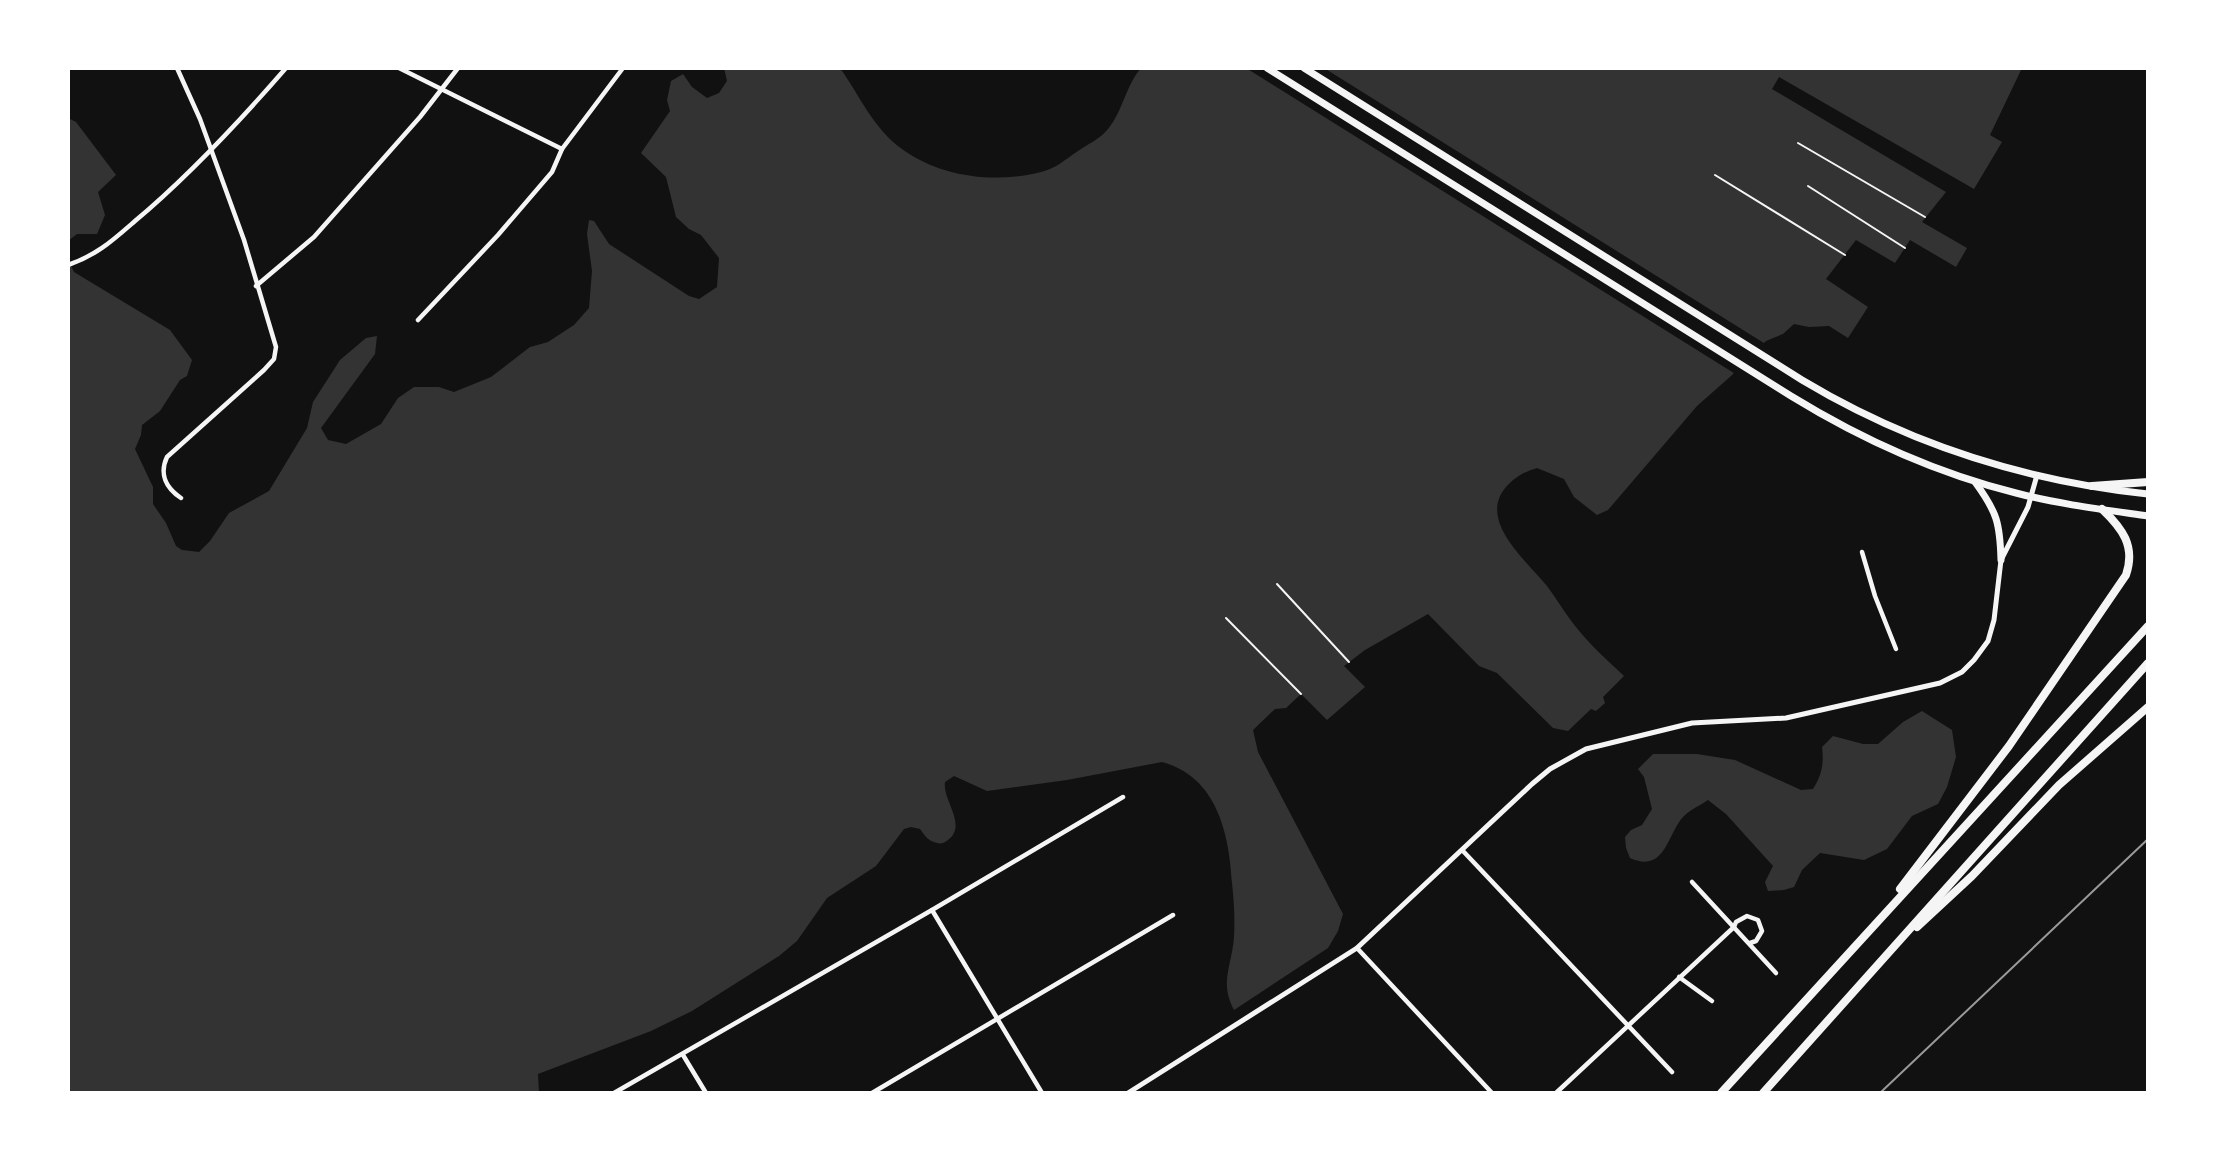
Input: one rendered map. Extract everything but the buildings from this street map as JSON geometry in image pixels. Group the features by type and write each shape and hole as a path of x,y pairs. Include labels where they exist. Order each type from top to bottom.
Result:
{"highway":[{"path":"2092,486 2148,482"},
{"path":"1880,917 1941,832 2009,746 2126,575 2130,562 2128,542 2119,525 2102,509"},
{"path":"1721,1093 2148,626"},
{"path":"1763,1093 2148,663"},
{"path":"1881,960 1972,876 2067,778 2148,707"}],"main road":[{"path":"1267,68 1820,414 1925,464 1975,481 2032,496 2148,516"},
{"path":"1304,68 1830,397 1888,427 1932,444 2037,475 2148,494"},
{"path":"1975,481 1995,512 2000,529 2001,560"}],"street":[{"path":"177,68 244,240 276,347 274,359 268,366 173,452 164,464 166,484 181,498"},
{"path":"68,265 98,252 150,209 211,150 286,68"},
{"path":"399,68 562,149"},
{"path":"256,286 314,237 458,68"},
{"path":"418,320 498,235 552,172 562,149 623,68"},
{"path":"1128,1093 1357,948 1550,769 1586,749 1692,723 1786,718 1940,683 1962,672 1987,641 1994,620 2001,560 2032,496 2037,475"},
{"path":"1862,552 1875,596 1896,649"},
{"path":"614,1093 933,910 1123,797"},
{"path":"1462,851 1672,1072"},
{"path":"1692,882 1776,973"},
{"path":"933,910 1042,1093"},
{"path":"872,1093 1173,915"},
{"path":"1556,1093 1741,918 1747,916 1758,920 1762,931 1756,941 1750,943"},
{"path":"1357,948 1492,1093"},
{"path":"1679,977 1712,1001"},
{"path":"683,1055 706,1093"}],"path":[{"path":"1798,143 1925,217"},
{"path":"1715,175 1845,255"},
{"path":"1808,186 1905,248"},
{"path":"1277,584 1349,662"},
{"path":"1226,618 1301,694"}],"shaded area":[{"path":"724,68 840,68 875,122 892,141 917,159 968,176 1005,177 1051,169 1101,136 1113,122 1141,68 2022,68 1990,135 2002,142 1974,189 1779,77 1772,89 1946,192 1922,222 1967,248 1956,267 1910,240 1895,263 1856,240 1826,279 1868,307 1848,338 1829,326 1809,327 1794,324 1783,334 1766,341 1697,406 1608,510 1597,515 1574,497 1564,479 1537,468 1520,475 1506,487 1499,500 1497,513 1508,540 1547,586 1578,629 1624,676 1603,697 1605,703 1596,711 1591,709 1568,731 1553,728 1497,673 1479,666 1428,614 1365,650 1344,666 1365,687 1327,720 1301,694 1286,708 1275,709 1253,730 1258,752 1343,914 1338,931 1328,948 1234,1010 1227,991 1234,923 1228,845 1216,809 1196,780 1181,769 1162,762 1067,780 987,791 954,776 945,782 956,827 948,840 937,843 929,840 920,829 904,829 876,866 827,898 797,941 779,956 692,1011 651,1031 538,1074 539,1093 68,1093 68,260 74,272 170,330 192,360 187,376 180,380 160,411 142,425 135,449 153,487 153,504 166,523 176,546 182,550 199,552 229,513 269,491 307,428 313,402 340,360 366,338 377,336 375,354 321,428 328,440 346,444 381,424 398,398 414,387 439,387 454,392 491,377 530,347 548,342 574,325 589,308 592,271 587,234 589,220 594,221 609,244 689,296 699,299 717,287 719,258 701,235 689,229 676,217 666,177 641,153 670,111 667,100 671,81 683,74 692,87 707,98 719,93 727,81"},
{"path":"68,118 76,122 116,175 98,192 105,215 97,234 77,234 68,241"},
{"path":"1922,711 1952,730 1956,757 1947,787 1938,804 1912,816 1887,849 1864,860 1820,853 1802,870 1794,887 1768,891 1765,882 1773,866 1726,814 1708,800 1684,816 1658,856 1651,861 1630,858 1625,837 1631,830 1642,825 1652,809 1644,777 1638,769 1653,754 1697,754 1735,760 1801,790 1813,789 1822,769 1822,747 1833,736 1863,744 1878,744 1903,722"}],"pier":[{"path":"1246,68 1324,68 1767,345 1737,375"}],"tram line":[{"path":"1880,1093 2148,839"}]}
